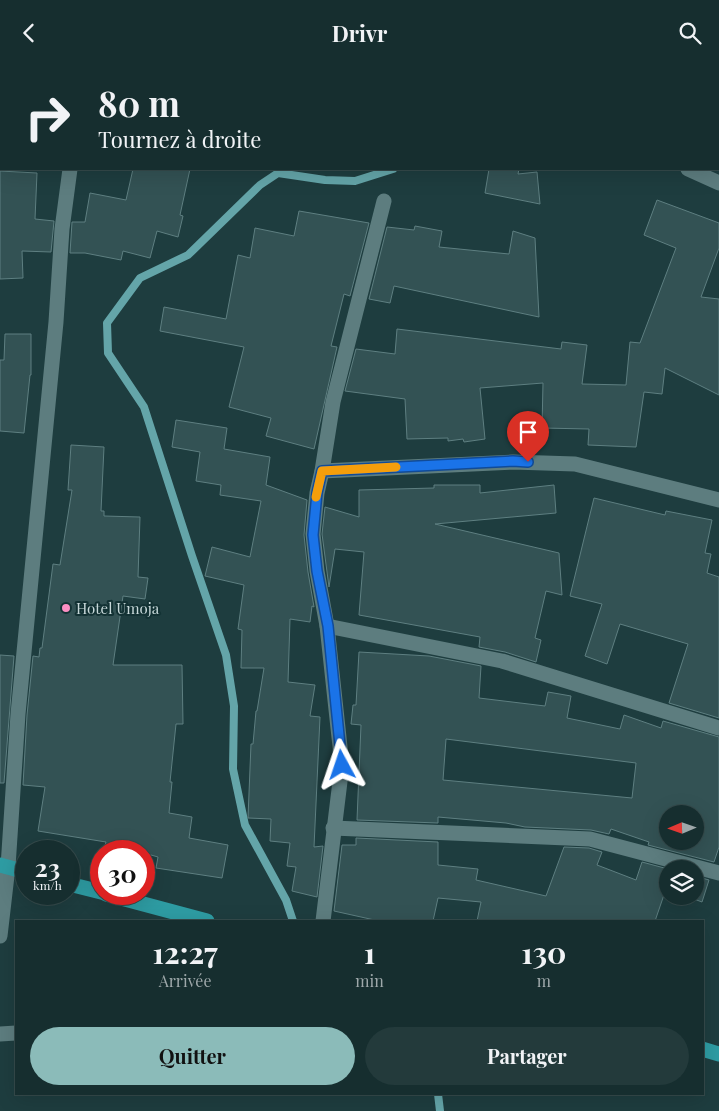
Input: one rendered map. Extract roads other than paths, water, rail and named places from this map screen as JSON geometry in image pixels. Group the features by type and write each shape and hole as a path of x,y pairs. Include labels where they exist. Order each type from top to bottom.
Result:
{"highway":[{"path":"147,905 203,920"},
{"path":"704,1050 719,1054"}],"street":[{"path":"0,937 4,866 56,322 62,229 70,170"},
{"path":"690,170 719,183"},
{"path":"323,920 342,765 328,626 317,571 313,535 317,493 333,402 384,201"},
{"path":"322,471 513,461 575,464 719,500"},
{"path":"328,626 502,661 719,728"},
{"path":"333,828 590,839 719,873"},
{"path":"0,1035 15,1033"}],"waterway":[{"path":"293,920 286,900 245,825 233,769 234,706 226,655 144,407 108,353 107,323 140,278 188,255 260,185 278,173 325,180 355,181 390,170"},
{"path":"438,1095 440,1111"}],"place":[{"name":"Hotel Umoja","path":"66,608"}]}
